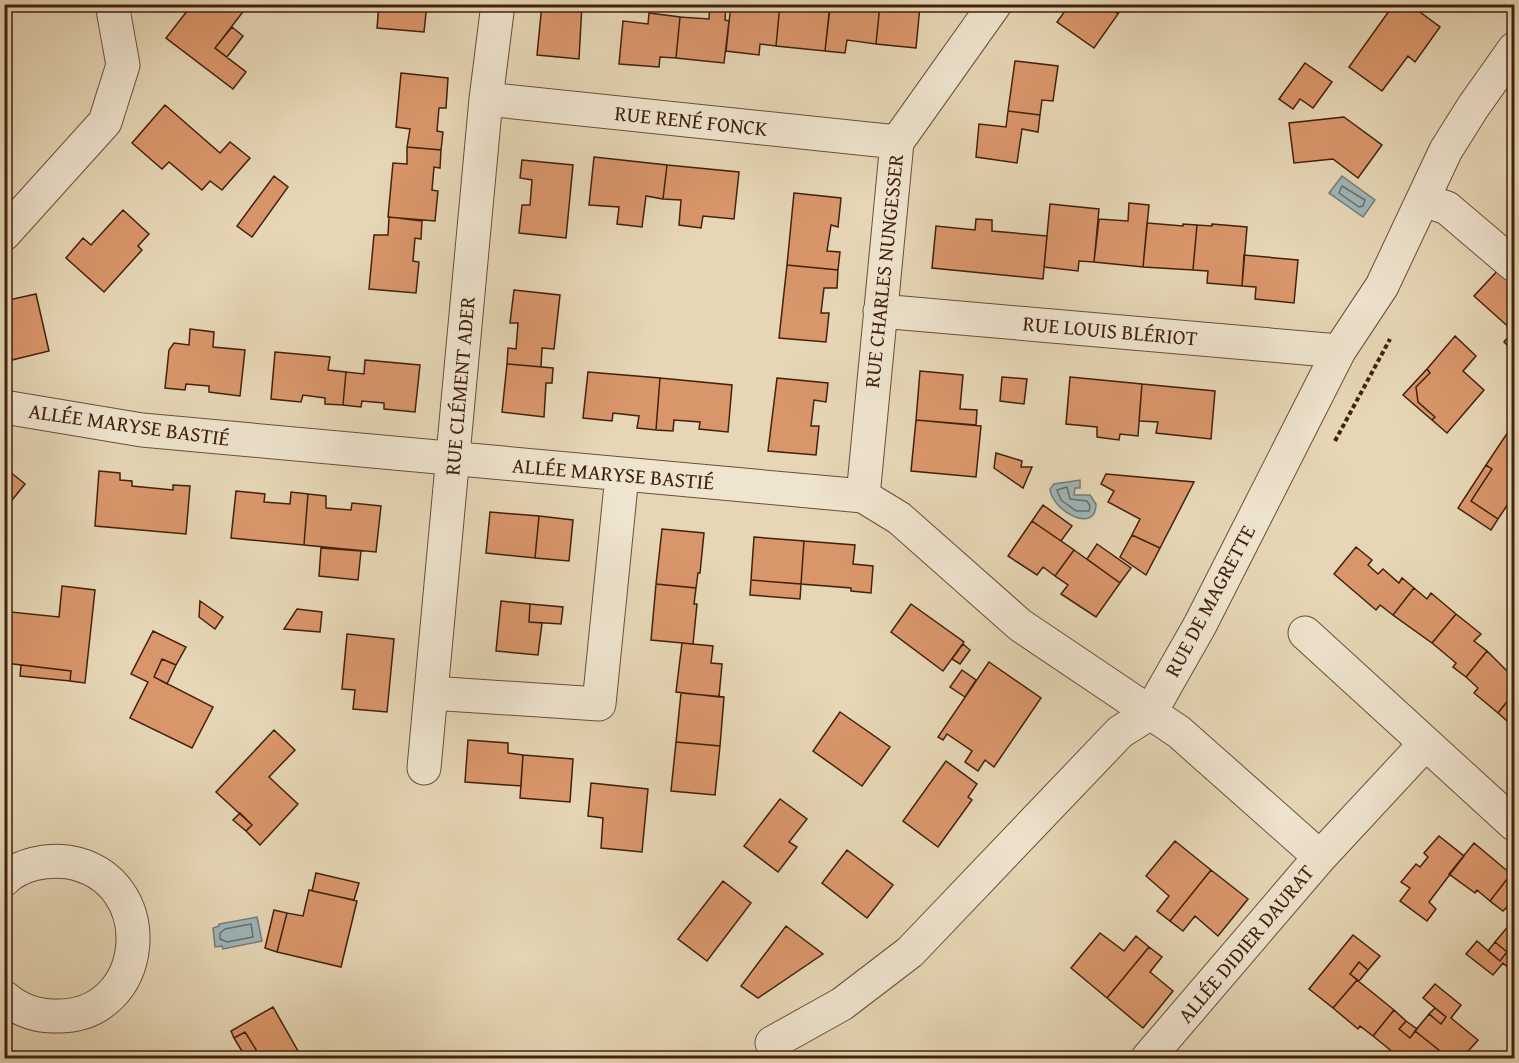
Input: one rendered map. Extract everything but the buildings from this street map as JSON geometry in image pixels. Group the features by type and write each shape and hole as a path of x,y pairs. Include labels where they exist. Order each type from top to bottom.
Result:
{"street":[{"path":"4,234 105,122 123,65 112,4"},
{"name":"RUE CLÉMENT ADER","path":"424,768 486,99 498,4"},
{"name":"RUE CHARLES NUNGESSER","path":"863,496 897,142 995,4"},
{"name":"RUE DE MAGRETTE","path":"772,1043 842,1005 910,952 1120,732 1150,713 1200,625 1339,351 1382,286 1446,150 1509,67"},
{"name":"RUE RENÉ FONCK","path":"486,99 897,142"},
{"path":"1424,200 1448,208 1515,265"},
{"name":"RUE LOUIS BLÉRIOT","path":"880,310 1339,351"},
{"name":"ALLÉE MARYSE BASTIÉ","path":"4,407 142,430 863,496 899,518 1020,625 1179,732 1320,857"},
{"path":"431,693 598,704 622,475"},
{"path":"1305,633 1515,824"},
{"name":"ALLÉE DIDIER DAURAT","path":"1148,1059 1320,857 1425,744"},
{"path":"4,880 31,864 56,860 80,864 102,876 120,894 132,918 134,945 128,971 113,993 92,1009 66,1017 39,1016 14,1006 4,997"}],"water":[{"path":"1342,176 1375,200 1363,217 1329,193"},
{"path":"1080,480 1080,488 1075,488 1074,495 1090,495 1096,504 1094,513 1089,518 1082,519 1065,512 1058,505 1050,489 1054,484"},
{"path":"257,917 262,941 223,949 222,946 215,947 213,928 219,924"}]}
